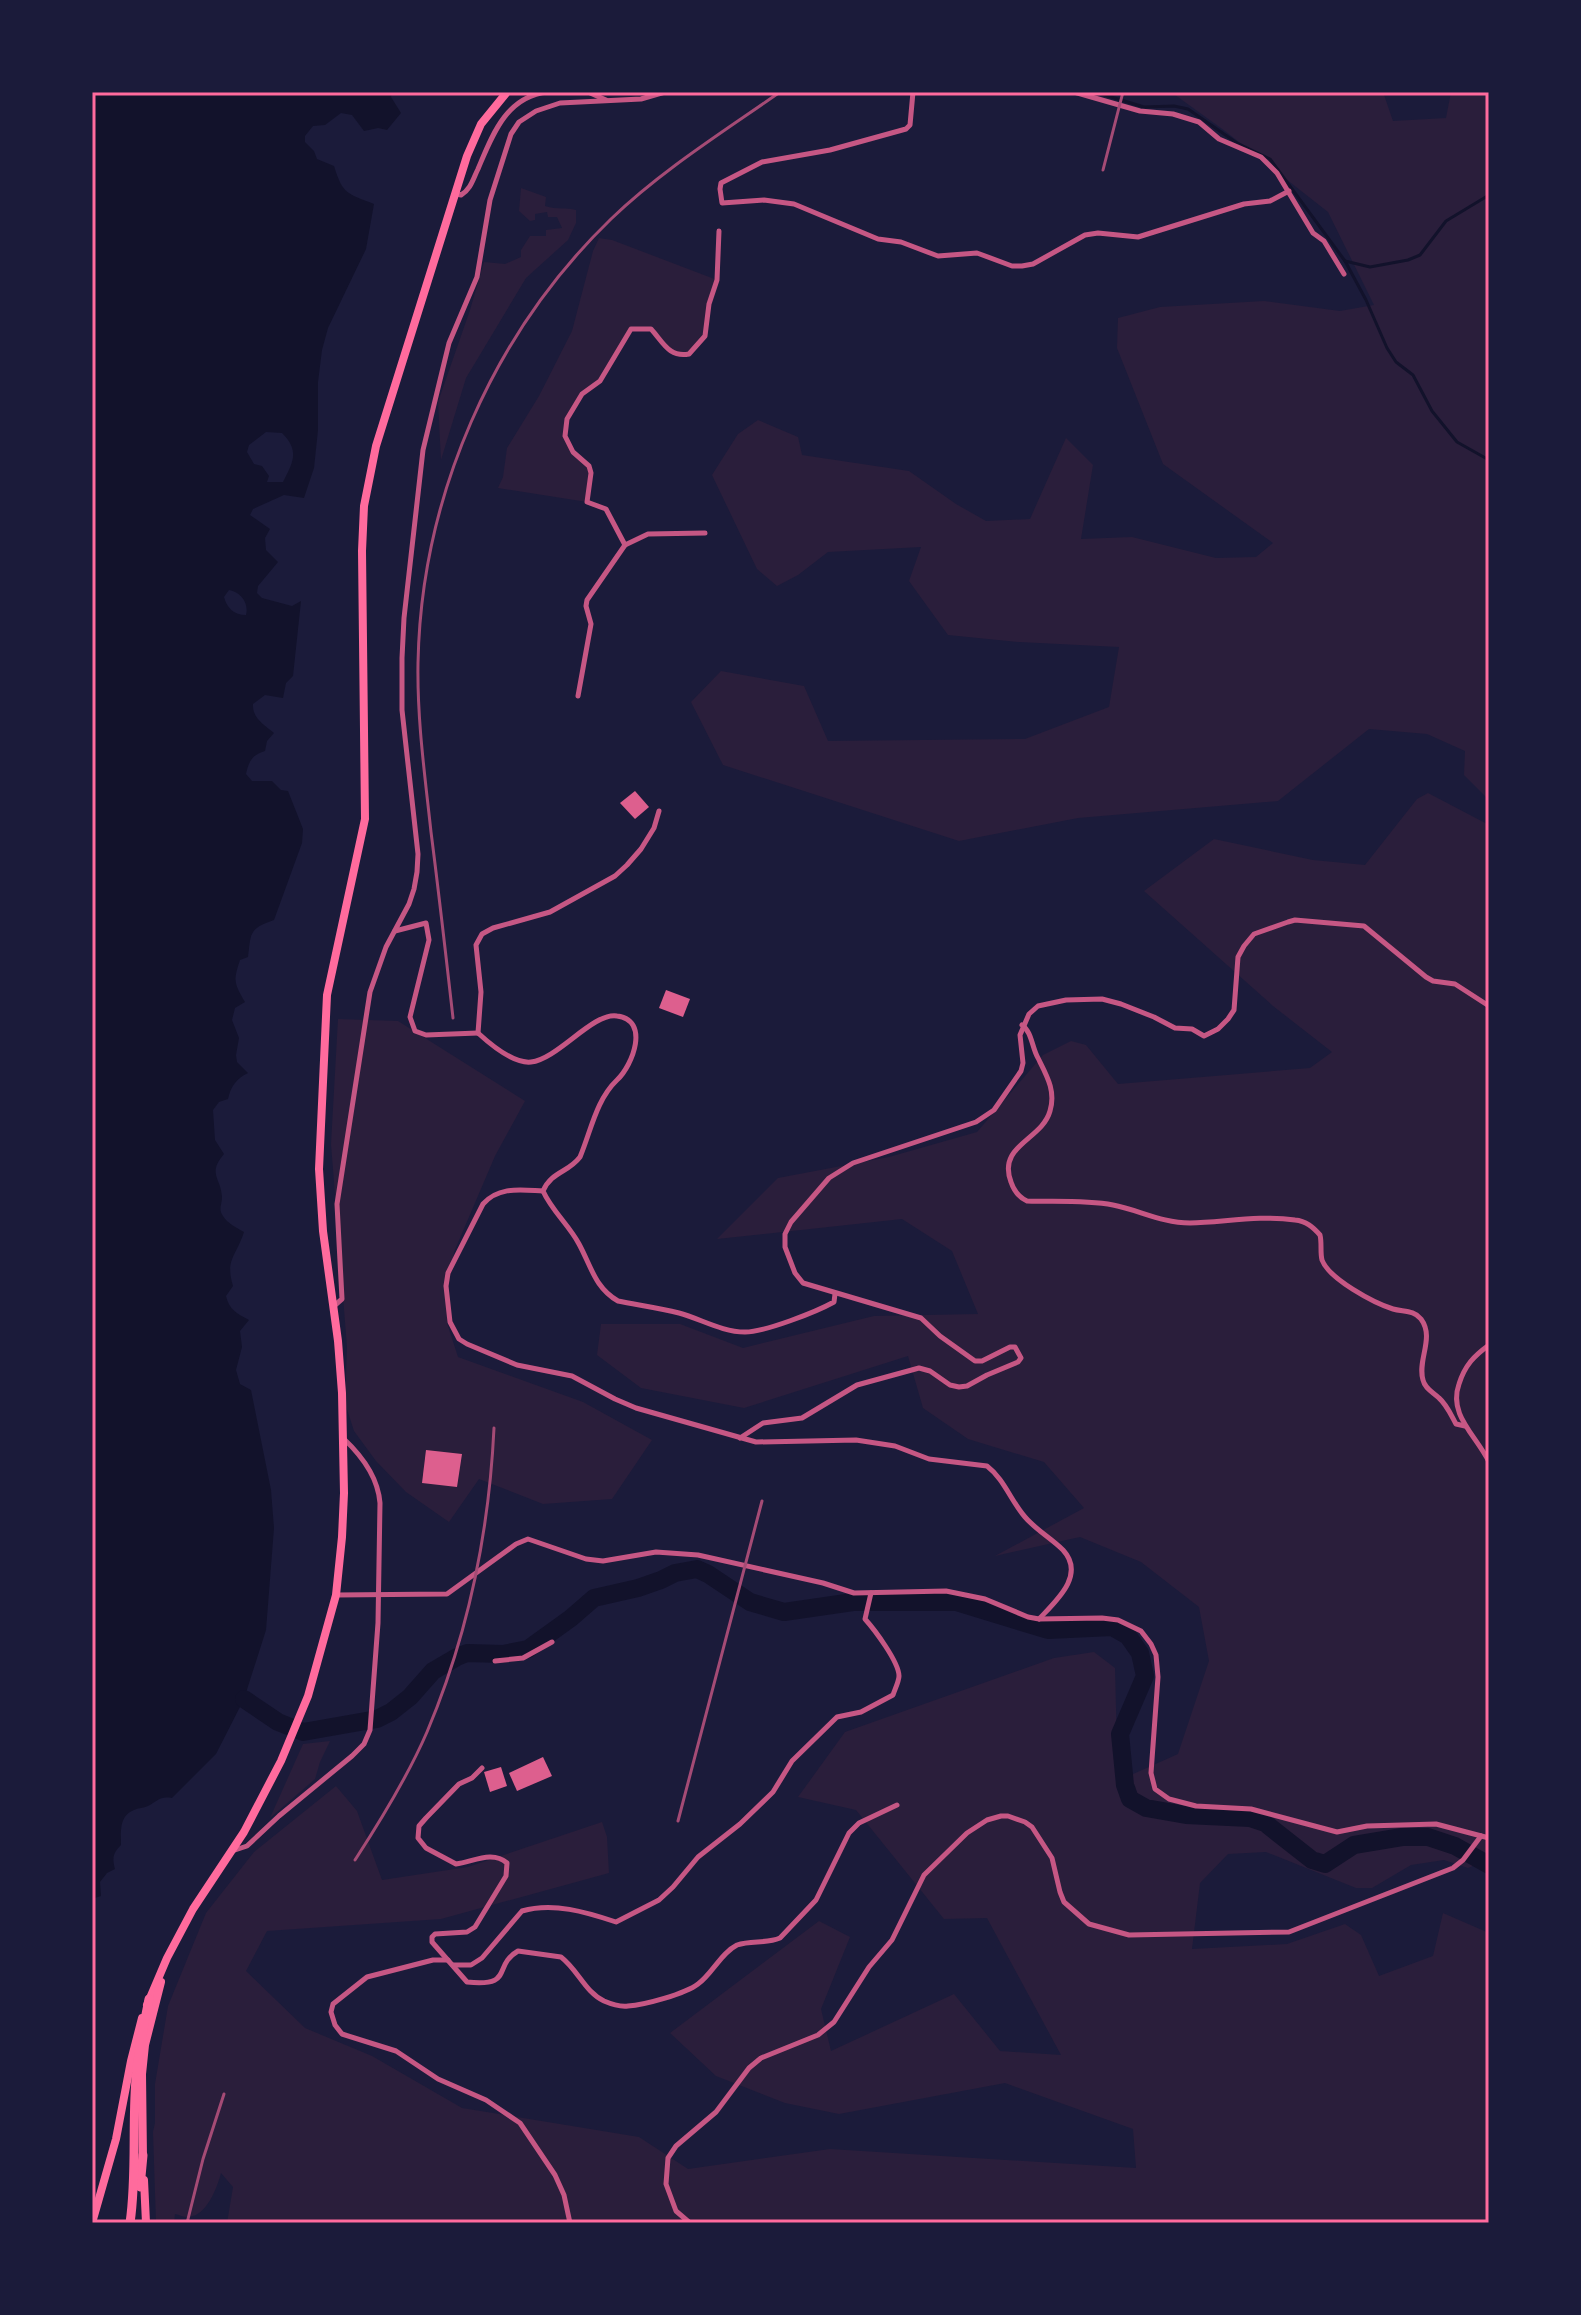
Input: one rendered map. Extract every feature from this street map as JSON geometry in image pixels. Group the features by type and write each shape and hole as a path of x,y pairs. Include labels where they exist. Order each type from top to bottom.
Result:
{"highway":[{"path":"92,2223 116,2139 136,2040 149,1999 193,1909 257,1810 287,1746 301,1713 336,1595 343,1526 344,1438 334,1306 320,1189 322,1073 327,995 365,819 364,506 376,446 467,156 478,130 507,92"},
{"path":"146,2223 141,2101 145,2045 167,1958"},
{"path":"137,2223 135,2081 149,1999"},
{"path":"130,2223 136,2209 143,2155"}],"street":[{"path":"456,194 461,195 470,186 487,146 509,111 533,95 548,92"},
{"path":"588,92 607,100"},
{"path":"334,1306 342,1299 337,1204 367,1005 377,968 409,904 417,872 418,854 402,710 402,637 420,474 449,343 474,286 490,200 511,134 519,122 548,105 641,99 665,92"},
{"path":"913,92 910,125 906,129 830,150 762,162 721,183 722,203 782,201 878,239 901,242 938,256 977,253 1012,266 1022,266 1033,264 1085,235 1098,233 1138,237 1244,204 1270,201 1289,191"},
{"path":"1074,92 1140,111 1173,114 1199,122 1219,139 1261,157 1277,173 1313,233 1324,241 1344,274"},
{"path":"625,545 606,509 587,502 591,473 589,466 573,452 565,436 567,419 582,394 600,381 631,329 651,329 663,345 676,354 689,354 698,346 705,336 709,304 717,280 719,231"},
{"path":"578,696 591,624 587,600 625,545 648,534 705,533"},
{"path":"478,1033 481,992 476,945 482,934 550,912 615,876 641,849 654,828 659,811"},
{"path":"740,1438 763,1423 802,1418 857,1385 919,1368 930,1371 950,1385 967,1386 1021,1358 1018,1349 1010,1347 997,1355 975,1361 921,1318 803,1283 795,1273 784,1239 787,1227 829,1178 853,1163 976,1122 994,1110 1021,1071 1022,1025 1038,1006 1051,1002 1102,999 1154,1017 1175,1028 1192,1029 1204,1036 1218,1029 1234,1010 1238,957 1244,946 1254,934 1295,920 1364,926 1426,977 1455,984 1489,1006"},
{"path":"394,931 426,923 429,940 410,1017 415,1031 426,1035 478,1033 502,1052 530,1062 543,1058 604,1016 616,1015 628,1019 634,1027 632,1060 605,1091 580,1157 575,1164 548,1181 543,1191"},
{"path":"1022,1025 1027,1029 1052,1086 1053,1097 1047,1119 1013,1153 1010,1161 1010,1180 1018,1196 1027,1201 1110,1204 1164,1220 1189,1223 1263,1219 1306,1222 1320,1235 1323,1262 1339,1278 1362,1296 1395,1310 1410,1312 1423,1322 1426,1344 1421,1378 1448,1408 1456,1424 1465,1426"},
{"path":"543,1191 501,1191 483,1204 448,1273 448,1311 459,1339 517,1365 572,1376 636,1408 756,1442 856,1440 895,1446 929,1459 987,1466 1017,1508 1069,1558 1071,1577 1067,1589 1039,1619"},
{"path":"543,1191 580,1245 598,1284 618,1301 682,1314 717,1327 744,1332 756,1331 822,1309 834,1302 835,1294"},
{"path":"1489,1345 1465,1366 1455,1399 1465,1426 1489,1462"},
{"path":"230,1852 247,1846 352,1756 364,1744 370,1730 379,1594 379,1495 362,1456 344,1438"},
{"path":"336,1595 447,1594 516,1544 528,1539 586,1559 603,1561 656,1552 698,1555 854,1593 946,1591 985,1599 1039,1619 1118,1620 1133,1626 1146,1637 1156,1655 1158,1666 1151,1773 1155,1789 1169,1799 1196,1806 1251,1809 1337,1832 1367,1826 1436,1824 1489,1838"},
{"path":"453,1965 471,1965 482,1958 522,1911 530,1908 564,1908 616,1922 659,1900 698,1857 740,1824 773,1792 792,1761 837,1717 861,1712 893,1695 899,1676 897,1668 878,1633 865,1619 871,1593"},
{"path":"495,1661 523,1658 552,1642"},
{"path":"482,1768 472,1778 459,1784 418,1830 419,1841 451,1863 496,1857 507,1863 506,1876 475,1927 467,1932 439,1933 432,1937 432,1942 467,1982 491,1983 502,1974 512,1954 523,1950 561,1957 594,1995 621,2006 632,2006 686,1991 696,1986 731,1949 780,1938 816,1900 849,1833 859,1823 897,1805"},
{"path":"690,2223 676,2211 666,2184 668,2158 676,2146 716,2112 749,2068 761,2058 818,2035 834,2022 869,1967 892,1940 924,1875 967,1833 987,1820 1008,1816 1032,1827 1052,1858 1064,1902 1089,1924 1129,1935 1289,1932 1453,1868 1481,1836"},
{"path":"448,1960 433,1960 367,1977 333,2004 331,2012 335,2025 342,2034 396,2051 438,2079 486,2100 520,2123 555,2175 564,2195 570,2223"}],"shaded area":[{"path":"92,92 392,92 391,97 401,113 387,130 364,131 352,115 341,113 325,125 313,126 305,136 305,142 317,159 334,166 347,192 374,204 366,249 328,328 322,350 314,468 304,498 284,495 253,509 250,515 270,529 265,538 266,550 278,562 258,586 257,593 262,598 292,606 301,601 293,676 286,683 283,698 265,695 253,704 257,717 274,733 267,741 265,751 252,759 246,774 252,781 272,781 281,790 288,791 303,829 302,843 274,920 253,932 248,957 240,960 236,982 245,1002 235,1008 232,1020 239,1038 237,1062 248,1073 235,1083 228,1099 219,1102 213,1110 215,1140 224,1154 216,1166 222,1197 221,1211 227,1221 244,1232 231,1264 233,1286 226,1296 232,1308 249,1320 240,1331 242,1347 236,1370 240,1384 251,1390 271,1490 274,1528 266,1630 244,1699 216,1754 172,1798 161,1798 126,1816 122,1824 121,1845 114,1856 115,1869 100,1882 101,1896 92,1899","holes":["266,432 282,433 291,445 292,462 283,482 267,482 269,476 262,466 254,464 247,452 249,445","229,590 243,599 246,615 235,612 227,604 224,597"]},
{"path":"1171,92 1383,92 1393,121 1446,118 1451,92 1489,92 1489,800 1464,775 1465,751 1427,734 1369,729 1278,801 1078,818 959,841 723,765 691,702 721,671 804,686 828,741 1025,739 1109,707 1119,647 948,635 909,581 921,547 828,552 798,575 777,586 757,569 712,475 738,434 758,420 798,437 802,455 909,471 986,521 1030,519 1066,438 1093,465 1081,539 1132,537 1216,558 1256,557 1273,543 1163,464 1117,348 1118,318 1160,307 1264,301 1340,311 1374,305 1328,212"},
{"path":"521,188 546,197 545,206 576,210 576,223 568,240 526,278 466,378 441,460 438,402 484,262 505,264 521,257 521,250 530,236 546,236 546,230 562,228 557,217 548,217 547,212 535,214 535,220 530,221 519,211"},
{"path":"599,238 612,240 717,280 709,304 705,336 689,354 676,354 651,329 631,329 600,381 582,394 573,407 565,436 573,452 589,466 587,502 498,488 503,477 507,448 539,396 572,331"},
{"path":"1428,793 1489,825 1489,1859 1468,1868 1444,1860 1411,1865 1372,1888 1356,1888 1266,1852 1228,1854 1200,1883 1192,1949 1287,1944 1345,1924 1361,1935 1379,1976 1433,1956 1443,1913 1489,1933 1489,2223 227,2223 233,2187 221,2173 214,2193 201,2211 187,2217 175,2214 174,2223 156,2223 155,2084 168,2006 206,1913 254,1852 336,1786 357,1811 382,1880 468,1867 602,1822 607,1837 609,1873 441,1919 267,1931 246,1971 305,2028 372,2056 462,2108 639,2137 688,2169 830,2149 1136,2168 1133,2129 1005,2083 839,2114 785,2103 716,2076 670,2033 819,1921 850,1937 821,2009 831,2051 954,1994 1000,2051 1061,2055 987,1918 944,1919 856,1810 798,1797 845,1732 1054,1658 1094,1652 1115,1668 1117,1749 1122,1779 1178,1754 1209,1661 1199,1607 1141,1562 1080,1537 995,1556 1084,1508 1044,1462 968,1439 923,1408 908,1356 744,1408 641,1388 597,1355 601,1324 680,1324 743,1348 874,1316 978,1314 952,1251 902,1219 717,1239 778,1178 889,1157 977,1132 1043,1055 1071,1041 1086,1045 1118,1084 1310,1068 1332,1052 1273,1006 1144,891 1214,839 1313,860 1365,865 1417,799"},
{"path":"338,1019 398,1021 525,1101 495,1156 454,1252 447,1298 447,1323 458,1357 583,1402 652,1440 612,1499 543,1504 479,1479 449,1522 406,1492 376,1461 354,1431 345,1403 347,1347 331,1144"},
{"path":"330,1741 315,1779 270,1818 303,1744"}],"building":[{"path":"635,791 649,807 635,819 620,803"},
{"path":"666,990 690,999 683,1017 659,1008"},
{"path":"426,1450 462,1454 457,1487 422,1483"},
{"path":"543,1757 552,1776 517,1791 509,1773"},
{"path":"501,1767 507,1786 490,1792 484,1772"}],"waterway":[{"path":"1095,92 1144,107 1188,109 1237,143 1270,159 1345,261 1396,362 1413,375 1432,411 1457,442 1489,460"},
{"path":"1345,261 1370,267 1420,255 1446,221 1489,195"},
{"path":"244,1699 278,1722 303,1732 377,1719 410,1697 433,1671 457,1657 467,1653 503,1654 528,1649 594,1598 697,1569 750,1602 784,1612 853,1602 956,1602 1048,1630 1112,1627 1128,1636 1140,1653 1145,1676 1120,1734 1125,1785 1130,1799 1146,1808 1186,1815 1250,1818 1265,1823 1312,1860 1325,1864 1354,1845 1402,1837 1428,1837 1455,1846 1489,1865"}],"railway":[{"path":"453,1018 424,769 418,684 422,601 433,540 449,480 471,422 498,367 531,314 569,264 611,219 651,184 780,92"},
{"path":"1103,170 1123,92"},
{"path":"355,1860 394,1798 420,1748 454,1658 481,1545 494,1428"},
{"path":"678,1821 762,1501"},
{"path":"187,2223 224,2094"}]}
